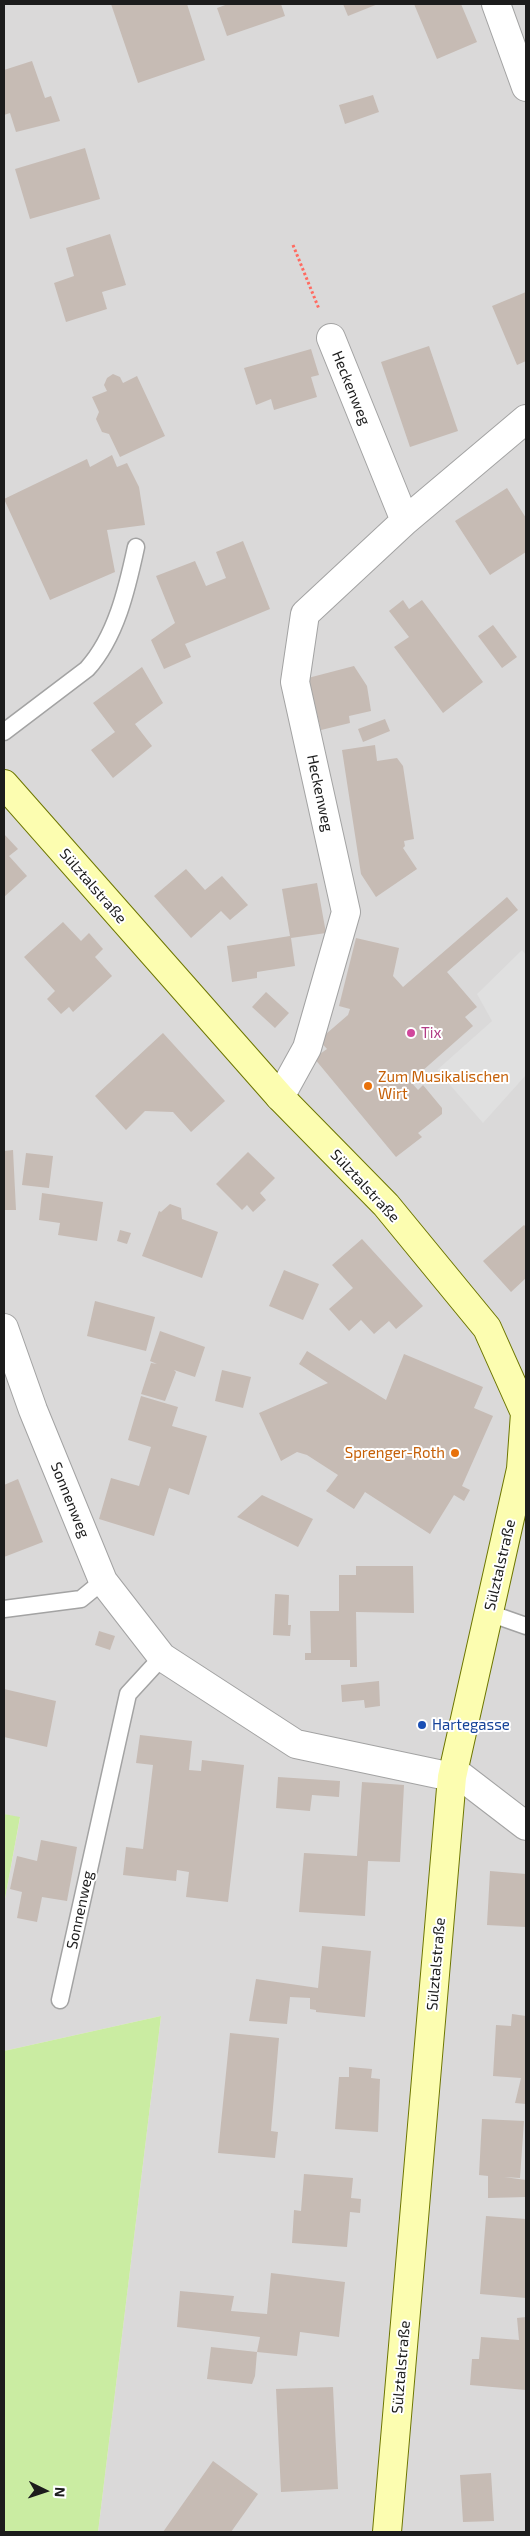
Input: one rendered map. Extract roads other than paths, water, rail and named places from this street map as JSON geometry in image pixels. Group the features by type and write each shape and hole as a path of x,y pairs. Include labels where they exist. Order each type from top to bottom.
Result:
{"main road":[{"name":"Sülztalstraße","path":"4,784 280,1097 386,1205 487,1328 526,1412 521,1469 452,1774 387,2532"}],"street":[{"path":"496,4 526,87"},
{"name":"Heckenweg","path":"331,338 405,521"},
{"name":"Heckenweg","path":"280,1097 307,1048 346,912 295,682 305,614 405,521 526,420"},
{"name":"Sonnenweg","path":"4,1328 33,1410 103,1581 162,1657 296,1744 452,1774"},
{"path":"452,1774 526,1826"}],"lane":[{"path":"4,732 87,669 98,656 127,589 136,547"},
{"path":"4,1609 81,1599 103,1581"},
{"path":"489,1613 526,1626"},
{"name":"Sonnenweg","path":"60,2000 128,1694 162,1657"}],"place":[{"name":"Tix","path":"411,1033"},
{"name":"Zum Musikalischen Wirt","path":"368,1086"},
{"name":"Sprenger-Roth","path":"455,1453"},
{"name":"Hartegasse","path":"422,1725"}]}
